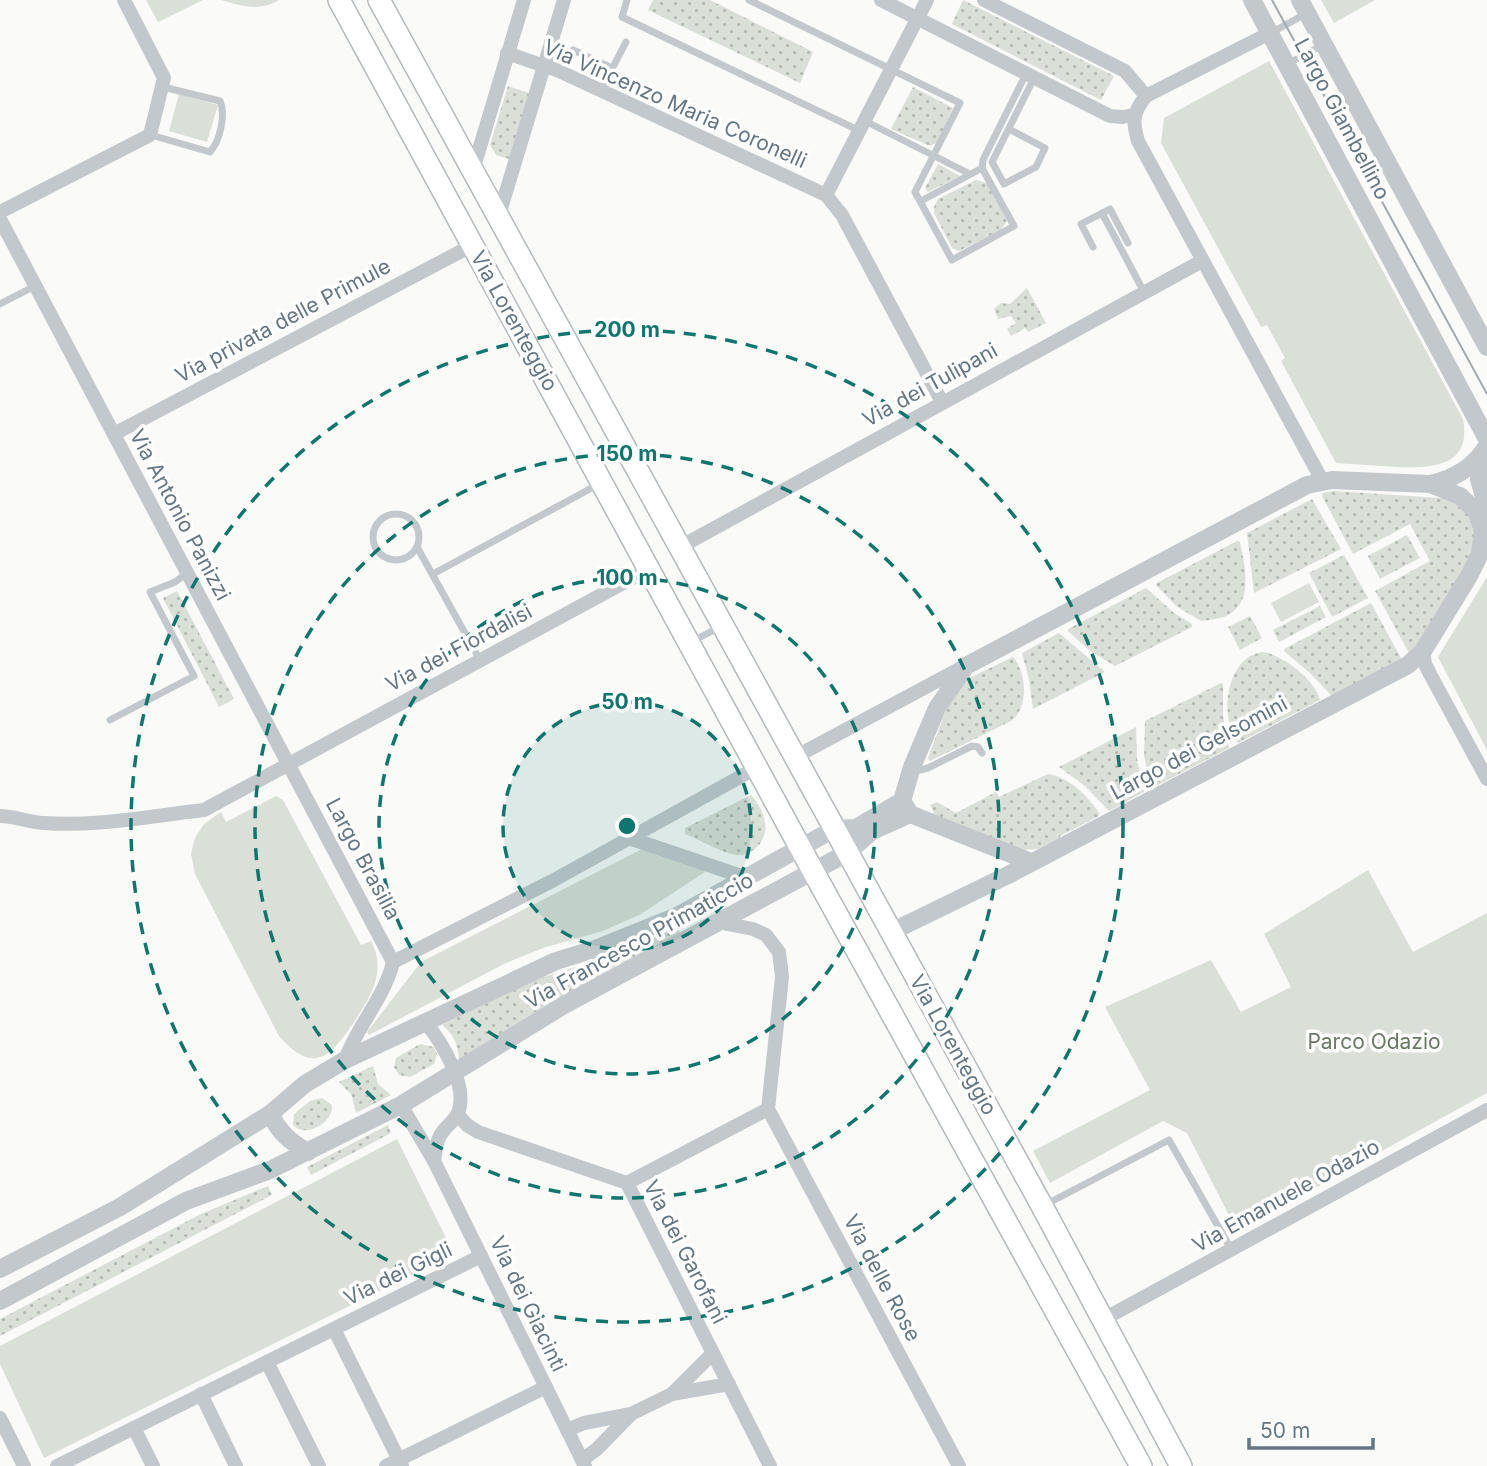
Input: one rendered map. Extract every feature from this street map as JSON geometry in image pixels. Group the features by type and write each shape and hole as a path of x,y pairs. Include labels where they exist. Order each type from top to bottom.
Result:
{"main road":[{"name":"Via Lorenteggio","path":"339,0 813,871 1139,1462"},
{"name":"Via Lorenteggio","path":"379,0 1104,1319 1181,1466"},
{"path":"1070,1337 1104,1319"},
{"path":"1139,1462 1170,1442"}],"street":[{"path":"0,212 150,135 164,78 124,0"},
{"path":"473,170 524,0"},
{"path":"499,215 564,0"},
{"path":"881,0 1110,116 1133,115 1133,127 1138,141 1323,482"},
{"path":"927,0 826,195 842,215 942,402"},
{"path":"984,0 1125,71 1146,96"},
{"path":"1252,0 1270,33"},
{"name":"Largo Giambellino","path":"1304,6 1487,347"},
{"name":"Largo Giambellino","path":"1133,115 1146,96 1270,33 1486,446"},
{"name":"Via Vincenzo Maria Coronelli","path":"507,53 601,90 826,195"},
{"name":"Via Antonio Panizzi","path":"0,219 288,765"},
{"name":"Via privata delle Primule","path":"114,435 473,244"},
{"name":"Via dei Tulipani","path":"680,547 1202,261"},
{"path":"1486,446 1479,479 1487,508"},
{"name":"Largo dei Gelsomini","path":"1430,485 1455,476 1486,446"},
{"name":"Largo dei Gelsomini","path":"795,757 1307,485 1332,480 1430,485 1460,496 1470,503 1481,520 1483,542 1469,576 1423,651 1408,665 891,932"},
{"name":"Largo dei Gelsomini","path":"1469,576 1487,557"},
{"name":"Via dei Fiordalisi","path":"288,765 649,569"},
{"path":"1423,651 1430,674 1487,779"},
{"name":"Largo dei Gelsomini","path":"906,807 912,767 937,708 966,666"},
{"path":"0,816 41,823 115,822 204,810 288,765"},
{"name":"Largo Brasilia","path":"288,765 393,962"},
{"path":"345,1060 351,1041 390,975 393,962 554,880 758,767"},
{"path":"847,853 906,807"},
{"path":"834,829 856,828 906,807 1031,862"},
{"name":"Via Francesco Primaticcio","path":"425,1022 556,961 595,949 677,916 834,829"},
{"name":"Via Francesco Primaticcio","path":"629,838 747,878"},
{"name":"Via Francesco Primaticcio","path":"455,1073 564,1005 847,853"},
{"path":"677,916 684,924 682,942"},
{"path":"627,1183 768,1109 782,976 779,952 766,935 753,929 717,922"},
{"path":"0,1269 120,1207 270,1114 305,1084 345,1060 425,1022 440,1039 461,1094 458,1115 439,1137 434,1161"},
{"path":"0,1301 195,1197 270,1170 308,1152 401,1105 455,1073"},
{"path":"401,1105 434,1161"},
{"name":"Via delle Rose","path":"768,1109 959,1466"},
{"name":"Via Emanuele Odazio","path":"1104,1319 1487,1110"},
{"path":"270,1114 289,1142 308,1152"},
{"name":"Via dei Garofani","path":"458,1115 478,1132 627,1183 770,1466"},
{"name":"Via dei Giacinti","path":"434,1161 584,1463"},
{"name":"Via dei Gigli","path":"57,1466 481,1256"},
{"name":"Via dei Gigli","path":"334,1329 396,1464"},
{"name":"Via dei Garofani","path":"672,1394 713,1353"},
{"path":"267,1362 319,1466"},
{"name":"Via dei Garofani","path":"568,1430 584,1423 631,1414 672,1394 729,1384"},
{"path":"396,1464 546,1387"},
{"path":"201,1394 236,1466"},
{"name":"Via dei Garofani","path":"584,1463 631,1414"},
{"path":"0,1418 24,1466"},
{"path":"134,1427 153,1466"}],"lane":[{"path":"627,0 622,17 862,126 933,155 970,174"},
{"path":"749,0 960,103 915,192 952,260 1014,226 982,167 983,160 1030,76"},
{"path":"1270,33 1304,6"},
{"path":"601,90 626,42"},
{"path":"1287,64 1324,44"},
{"path":"573,50 612,68"},
{"path":"1009,129 1045,148 1036,167 1004,184 992,162 1009,129 1030,76"},
{"path":"150,135 210,152 214,148 222,122 223,110 220,101 163,87"},
{"path":"920,201 982,167"},
{"path":"1093,247 1082,224 1110,209 1128,243"},
{"path":"1102,213 1144,292"},
{"path":"0,304 35,286"},
{"path":"433,574 602,482"},
{"path":"417,547 408,558 387,559 377,550 373,536 377,523 395,513 408,516 414,521 420,534 417,547 480,660"},
{"path":"110,720 194,676 150,593 175,582 187,573"},
{"path":"690,643 722,625"},
{"path":"912,767 920,770 928,768 972,746 978,747 982,752"},
{"path":"1042,1206 1169,1140 1232,1250"},
{"path":"120,1207 132,1231"}],"green space":[{"path":"146,0 203,0 158,22"},
{"path":"221,0 279,0 257,7"},
{"path":"653,0 710,0 813,52 800,83 648,10"},
{"path":"963,0 1114,76 1101,100 952,24"},
{"path":"1321,0 1375,0 1334,23"},
{"path":"1269,61 1463,419 1464,435 1461,447 1455,456 1447,461 1423,467 1336,463 1281,361 1285,358 1267,325 1261,327 1161,143 1164,118"},
{"path":"508,86 529,93 509,159 496,155 490,145"},
{"path":"913,87 953,108 938,142 930,146 891,129"},
{"path":"179,94 218,105 207,142 169,131"},
{"path":"938,164 960,176 928,192 925,188"},
{"path":"976,180 987,183 1007,221 1001,230 959,251 952,248 934,213 934,207 938,199"},
{"path":"1027,288 1046,323 1028,332 1025,328 1011,336 1007,329 1016,323 1011,316 998,319 994,309 1001,303 1010,304"},
{"path":"1333,491 1441,498 1456,503 1468,514 1475,528 1472,554 1417,648 1409,653 1375,591 1430,561 1410,524 1353,554 1322,496 1323,493"},
{"path":"1312,499 1341,549 1254,593 1247,533"},
{"path":"1407,535 1420,558 1380,579 1368,556"},
{"path":"1237,541 1240,542 1246,584 1240,603 1224,617 1201,621 1176,606 1156,585 1157,583"},
{"path":"1344,555 1368,598 1332,617 1309,573"},
{"path":"1487,577 1487,750 1438,657"},
{"path":"1309,583 1319,602 1281,622 1271,603"},
{"path":"1146,588 1174,613 1192,624 1192,627 1115,666 1089,650 1068,631 1068,629"},
{"path":"177,591 234,699 219,707 163,598"},
{"path":"1371,603 1402,660 1332,696 1284,649"},
{"path":"1320,606 1326,617 1279,642 1273,630"},
{"path":"1250,616 1262,638 1240,650 1228,627"},
{"path":"1059,633 1105,672 1033,709 1022,653"},
{"path":"1262,652 1297,669 1312,684 1320,700 1238,743 1229,719 1229,690 1240,665"},
{"path":"1013,657 1021,672 1024,690 1017,715 1011,721 930,761 928,758 950,699 967,679"},
{"path":"1221,683 1229,748 1154,787 1151,786 1144,756 1145,721"},
{"path":"1136,727 1137,759 1144,792 1109,811 1085,786 1059,767"},
{"path":"1048,774 1077,788 1095,807 1099,816 1037,849 1021,850 937,819 930,805 937,802 956,813 996,792 999,797"},
{"path":"751,795 763,814 765,828 761,842 746,854 736,855 717,849 685,834 685,828"},
{"path":"276,796 283,800 361,945 371,941 376,952 377,973 371,993 345,1035 329,1053 320,1057 302,1055 279,1036 195,874 191,854 195,838 204,824 221,812 226,822"},
{"path":"642,849 704,868 705,872 641,914 603,931 543,948 504,964 369,1035 367,1032 421,962"},
{"name":"Parco Odazio","path":"1368,870 1413,952 1487,913 1487,1093 1237,1231 1187,1133 1163,1121 1050,1183 1033,1151 1150,1090 1105,1007 1211,960 1241,1012 1291,987 1264,934"},
{"path":"677,927 681,928 679,934 556,999 459,1060 455,1040 442,1025 522,984 635,948"},
{"path":"420,1044 434,1047 437,1054 434,1064 410,1077 399,1075 394,1067 396,1058"},
{"path":"373,1066 378,1084 391,1095 356,1113 351,1094 339,1082"},
{"path":"322,1098 332,1105 329,1117 324,1122 318,1127 305,1130 293,1125 294,1114 310,1101"},
{"path":"388,1125 391,1133 311,1175 307,1167"},
{"path":"397,1139 454,1254 44,1458 0,1364 0,1346"},
{"path":"268,1186 272,1195 0,1336 0,1319 201,1214"}],"tram line":[{"path":"1272,0 1487,394"}]}
